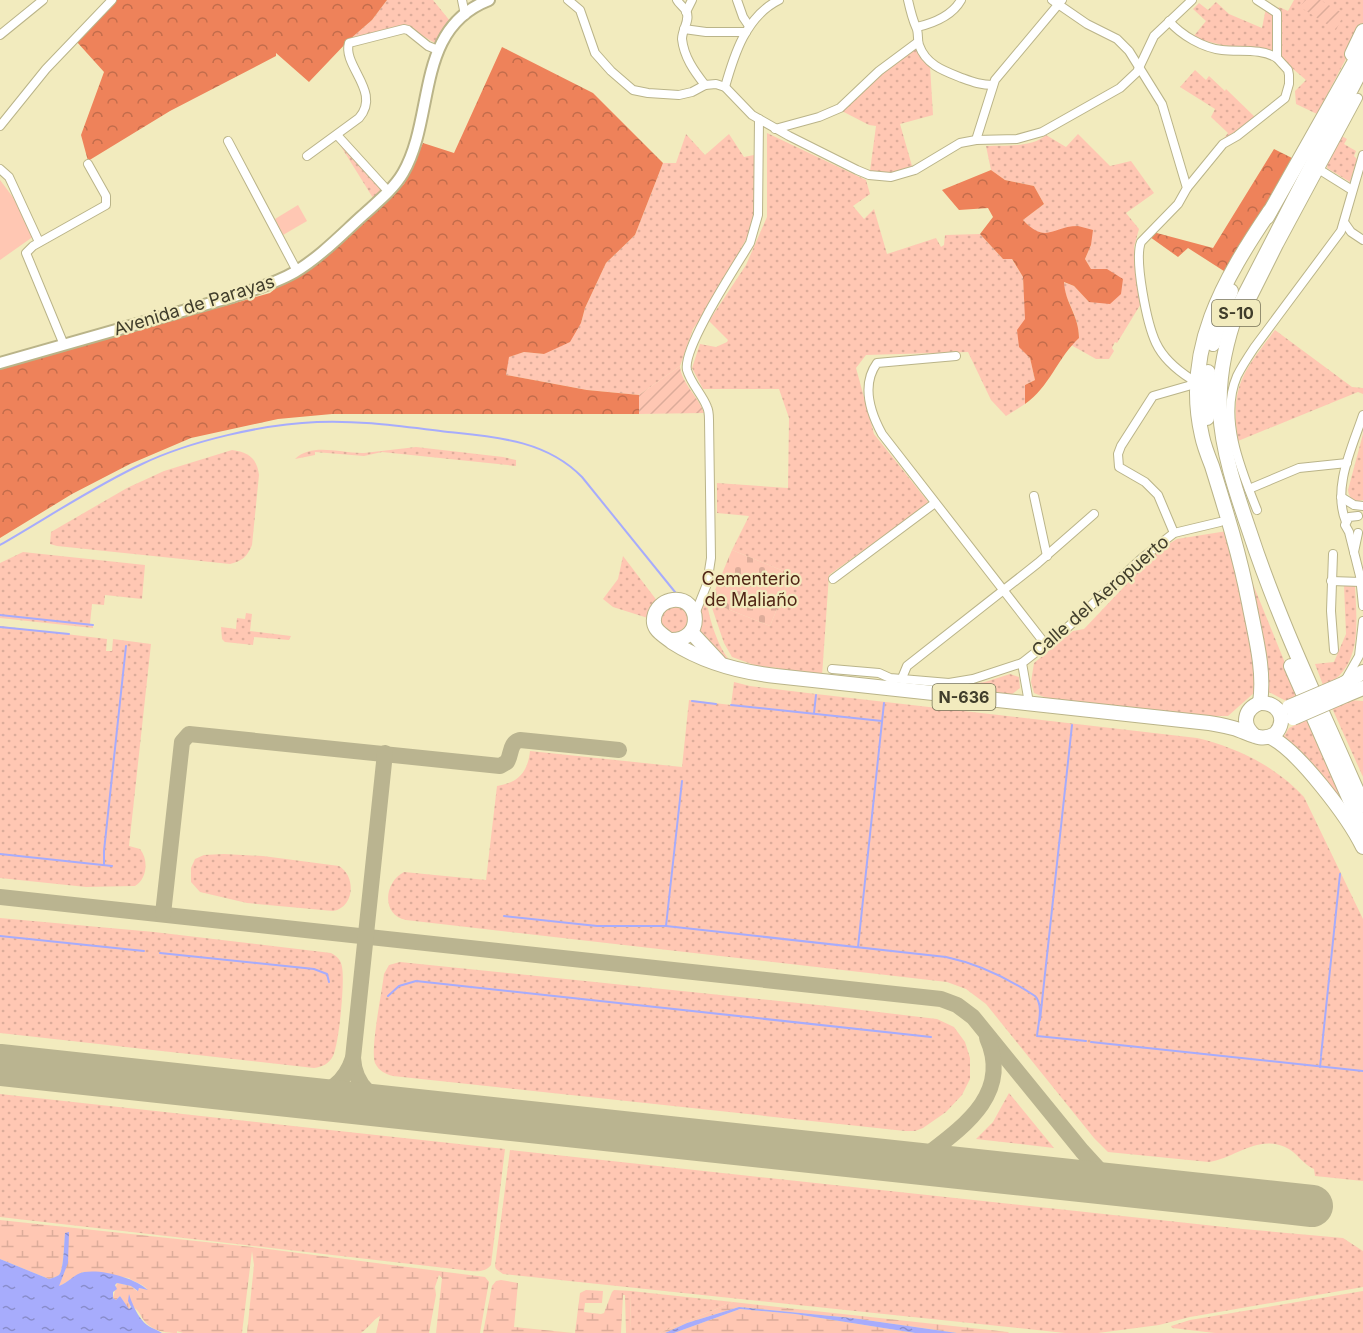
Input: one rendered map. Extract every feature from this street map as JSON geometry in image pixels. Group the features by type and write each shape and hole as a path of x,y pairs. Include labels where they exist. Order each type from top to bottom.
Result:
{"highway":[{"path":"1333,99 1340,76 1363,31"},
{"name":"S-10","path":"1363,47 1270,211 1225,303 1216,331 1207,382 1207,415 1211,440 1225,493 1257,584 1363,830"},
{"name":"S-10","path":"1362,70 1248,285 1229,334 1220,387 1221,427 1226,453 1250,512 1274,600 1363,805"},
{"path":"1255,736 1246,724 1246,717 1262,688 1258,654 1238,553 1201,433 1195,384 1212,311 1233,268 1270,211"},
{"path":"1207,415 1206,432 1211,466"},
{"path":"1250,512 1253,528 1363,786"},
{"name":"N-636","path":"684,602 678,600 666,602 657,609 655,626 661,636 696,656 762,674 1209,723 1236,728 1255,736 1269,737"},
{"path":"671,640 682,639 691,632 695,616 684,602"},
{"path":"691,632 721,663"},
{"path":"1345,690 1363,672"},
{"path":"1363,688 1345,690 1285,715 1277,732 1269,737 1287,748 1321,786 1363,847"},
{"path":"1254,706 1268,703 1285,715"},
{"name":"N-636","path":"1209,723 1232,720 1254,706"}],"street":[{"path":"0,36 43,0"},
{"path":"0,126 46,69 112,0"},
{"path":"462,0 465,15"},
{"name":"Avenida de Parayas","path":"0,363 242,294 297,271 324,250 388,191 403,173 414,149 429,74 438,50 453,25 472,8 489,0"},
{"path":"568,0 580,10 591,47 595,53 633,90 679,95 692,92 705,85 716,84 724,87 745,109 776,129 857,170 881,177 891,177 915,170 960,143 976,140 1017,139 1042,132 1120,88 1137,72 1154,36 1192,0"},
{"path":"677,0 686,12 687,19 682,40 685,52 693,69 705,85"},
{"path":"686,12 692,0"},
{"path":"737,0 748,29"},
{"path":"724,87 734,58 748,29 758,16 779,0"},
{"path":"908,0 913,22 917,27 918,42 927,59 943,71 981,85 993,85"},
{"path":"917,27 927,25 953,12 961,0"},
{"path":"1257,0 1277,13 1277,58"},
{"path":"976,140 994,80 1057,1 1087,24 1117,39 1140,67 1162,104 1187,189"},
{"path":"1169,21 1190,38 1209,46 1221,50 1263,53 1277,58 1288,70 1289,75 1289,88 1285,98 1237,136 1223,144 1187,189 1178,204 1141,242 1138,254 1140,274 1149,322 1156,344 1171,364 1195,384 1153,396 1118,454 1119,467 1145,483 1158,495 1174,533"},
{"path":"307,156 362,115 366,103 362,83 348,51 349,44 404,29 428,46 438,50"},
{"path":"684,30 716,33 748,29"},
{"path":"776,129 819,117 840,108 879,71 918,42"},
{"path":"1250,303 1358,98"},
{"path":"695,616 708,580 711,558 709,420 707,407 687,370 687,361 703,323 750,243 755,228 759,200 759,119"},
{"path":"337,135 388,191"},
{"path":"228,141 297,271"},
{"path":"1250,512 1249,489 1238,459 1233,436 1232,397 1237,377 1254,348 1334,241 1344,222 1363,154"},
{"path":"64,345 27,258 27,250 106,205 106,196 88,164"},
{"path":"0,169 9,177 39,242"},
{"path":"1320,170 1352,190"},
{"path":"1344,222 1351,232 1363,240"},
{"path":"956,356 877,363 870,374 869,397 874,417 882,434 1046,645"},
{"path":"1185,375 1201,362"},
{"path":"1362,420 1347,464 1341,497 1356,518 1346,528 1357,531 1353,553 1361,582 1363,606"},
{"path":"1249,489 1299,468 1347,464"},
{"path":"1034,496 1047,556"},
{"path":"1341,497 1354,505 1363,506"},
{"path":"832,579 935,503"},
{"path":"902,678 907,666 1047,556 1094,514"},
{"name":"Calle del Aeropuerto","path":"1029,703 1022,663 1046,645 1141,559 1174,533 1220,522"},
{"path":"1333,554 1331,611 1334,650"},
{"path":"1331,581 1361,582"},
{"path":"684,602 702,595"},
{"path":"1345,690 1357,663 1363,621"},
{"path":"832,669 949,683 973,679 1022,663"}],"green space":[{"path":"114,0 387,0 372,20 349,40 309,82 276,53 276,56 170,111 88,161 81,135 104,72 77,42"},
{"path":"387,0 433,0 450,21 435,43 407,27 349,40 372,20"},
{"path":"1294,0 1363,0 1363,26 1317,114 1296,104 1295,91 1306,80 1279,57 1277,10 1279,7 1288,11"},
{"path":"1305,0 1320,0 1344,14 1336,30 1300,7"},
{"path":"1216,2 1229,14 1262,28 1266,8 1275,15 1275,55 1193,37 1206,21 1193,9 1199,3 1208,10"},
{"path":"916,46 930,66 933,115 900,124 912,166 892,173 870,171 876,126 869,125 840,110"},
{"path":"502,47 593,93 663,163 635,235 606,263 585,308 581,323 570,342 544,354 524,352 509,357 506,375 587,390 639,395 639,414 332,414 278,419 191,438 130,464 72,494 0,538 0,369 270,293 404,184 423,143 454,153"},
{"path":"1195,70 1206,80 1209,76 1225,91 1226,89 1257,119 1220,143 1228,133 1211,117 1215,109 1180,87"},
{"path":"767,133 866,180 870,194 853,206 864,219 874,209 887,254 936,238 941,247 944,245 945,235 980,234 1003,259 1011,258 1023,277 1026,319 1019,346 1030,358 1035,380 1025,385 1025,404 1006,416 991,400 968,352 866,355 856,368 874,434 929,503 829,575 822,676 757,666 732,657 724,643 710,602 770,626 791,574 732,550 749,516 717,513 717,483 788,488 789,418 779,389 703,389 692,368 700,344 716,347 728,340 709,321 746,265 767,217"},
{"path":"686,134 705,155 729,134 744,157 754,155 755,214 751,230 712,302 693,329 680,366 639,395 587,390 506,375 508,357 524,352 544,354 581,323 585,308 606,263 635,235 663,163 676,163"},
{"path":"1078,134 1110,166 1131,161 1154,193 1126,213 1139,229 1134,247 1142,302 1117,343 1115,342 1112,348 1114,351 1109,359 1096,359 1071,345 1079,338 1078,330 1063,282 1074,286 1089,302 1107,269 1091,269 1085,259 1091,245 1078,226 1047,234 1034,231 1023,220 1044,204 1034,186 1005,180 991,170 986,146 1026,144 1046,135 1066,147"},
{"path":"1340,135 1347,139 1344,144 1356,151 1354,156 1357,159 1350,182 1327,168 1328,159"},
{"path":"337,140 382,190 373,198"},
{"path":"1274,149 1292,158 1227,273 1188,248 1178,257 1150,237 1153,232 1213,248"},
{"path":"991,170 1005,180 1034,186 1044,204 1023,220 1031,227 1044,233 1078,226 1093,230 1091,245 1085,259 1091,269 1107,269 1123,279 1121,294 1110,304 1089,302 1074,286 1064,282 1077,322 1079,338 1065,354 1041,390 1025,404 1025,385 1035,380 1030,358 1019,347 1017,330 1025,319 1023,277 1012,259 1003,259 980,234 993,217 988,208 959,210 942,190"},
{"path":"0,180 18,204 34,236 0,260"},
{"path":"298,205 307,221 283,235 275,219"},
{"path":"1275,330 1352,387 1363,388 1363,394 1358,392 1238,441 1236,406 1242,381 1247,369"},
{"path":"680,366 683,378 704,413 639,414 639,395"},
{"path":"1363,434 1363,500 1355,501 1348,490"},
{"path":"416,447 503,457 516,460 516,466 382,452 364,456 315,452 315,455 295,459 310,451 319,450 364,453"},
{"path":"232,450 243,452 251,457 259,475 252,545 244,558 230,564 50,544 51,532 127,488 164,471"},
{"path":"1227,531 1255,665 1255,692 1228,716 1049,699 1034,693 1031,682 1034,663 1073,631 1084,629 1159,550 1177,539"},
{"name":"Cementerio de Maliaño","path":"732,550 791,574 770,626 710,602"},
{"path":"23,552 145,565 142,599 105,595 104,605 92,604 90,624 93,628 0,618 0,563"},
{"path":"623,556 658,602 651,619 613,607 603,599 618,579"},
{"path":"1248,572 1298,695 1286,701 1267,691"},
{"path":"1344,585 1355,585 1354,645 1346,667 1337,677 1323,685 1315,664 1334,662 1346,634"},
{"path":"707,594 708,610 714,630 722,649 731,661 720,656 700,634 697,625 698,615"},
{"path":"675,606 685,610 689,620 685,630 675,634 665,630 661,620 665,610"},
{"path":"246,613 252,614 250,631 291,636 289,640 254,637 253,645 225,642 222,639 221,627 236,629 237,618 245,619"},
{"path":"0,626 107,639 106,651 112,651 113,639 151,644 129,846 140,849 146,864 142,879 135,886 86,887 0,878"},
{"path":"1010,674 1019,677 1020,688 1011,695 948,688 985,682"},
{"path":"734,682 816,694 1197,738 1241,753 1281,776 1304,797 1363,919 1363,1181 1315,1176 1314,1169 1293,1152 1275,1144 1255,1145 1209,1162 1108,1152 1094,1138 986,1004 966,989 947,982 406,920 392,912 388,898 389,890 397,877 404,872 486,880 497,786 511,782 521,775 527,765 530,751 682,767 689,700 731,705"},
{"path":"1349,700 1363,701 1363,777 1332,708"},
{"path":"1310,718 1355,825 1283,738 1289,728"},
{"path":"204,855 263,856 339,866 348,877 351,891 349,898 346,904 333,911 247,903 200,892 191,882 191,868 195,859"},
{"path":"0,918 154,932 331,953 340,960 343,974 339,1026 333,1056 325,1065 314,1068 0,1033"},
{"path":"400,962 937,1019 954,1027 965,1042 970,1058 970,1079 962,1095 946,1112 923,1128 905,1131 393,1076 382,1072 375,1063 374,1046 384,974 389,965"},
{"path":"1009,1093 1054,1148 976,1139 993,1122"},
{"path":"0,1094 505,1149 491,1265 481,1271 470,1271 0,1217"},
{"path":"510,1150 1343,1238 1363,1251 1363,1287 1190,1317 1159,1325 1098,1333 1065,1333 503,1274 495,1266"},
{"path":"0,1220 252,1247 485,1277 489,1282 480,1333 436,1333 442,1278 439,1275 435,1287 436,1295 429,1333 376,1333 380,1316 361,1333 247,1333 254,1265 252,1251 242,1333 160,1331 146,1323 131,1302 129,1310 120,1296 116,1300 113,1298 117,1283 131,1286 137,1291 138,1288 147,1289 129,1278 83,1272 58,1287 68,1251 68,1233 65,1233 61,1272 55,1277 49,1279 0,1259"},
{"path":"496,1281 518,1283 514,1327 574,1333 483,1333 492,1286"},
{"path":"586,1290 603,1291 602,1303 585,1303 584,1312 601,1314 604,1313 614,1290 631,1291 630,1333 626,1333 625,1295 623,1295 621,1333 575,1333 580,1293"},
{"path":"631,1291 733,1302 659,1333 630,1333"},
{"path":"1363,1291 1363,1333 1215,1333 1172,1328 1171,1326 1190,1320"},
{"path":"733,1302 1009,1333 957,1333 852,1318 739,1307 687,1323 665,1333 659,1333"},
{"path":"740,1309 795,1314 915,1333 674,1333"}],"water":[{"path":"69,1232 68,1263 59,1286 80,1273 92,1271 127,1278 148,1290 139,1288 138,1291 131,1286 117,1283 113,1298 116,1300 120,1296 129,1309 131,1307 128,1301 129,1294 142,1320 162,1333 0,1333 0,1259 49,1279 55,1277 61,1272 65,1233"},
{"path":"739,1307 852,1318 957,1333 915,1333 795,1314 740,1309 674,1333 665,1333 687,1323"}],"waterway":[{"path":"0,545 106,483 142,464 182,448 228,435 296,423 366,423 520,442 553,455 582,477 675,592"},
{"path":"0,615 93,625"},
{"path":"0,627 69,634"},
{"path":"104,865 126,646"},
{"path":"814,713 816,695"},
{"path":"692,701 716,704"},
{"path":"858,947 884,703"},
{"path":"731,705 882,721"},
{"path":"1040,1020 1072,725"},
{"path":"666,926 682,781"},
{"path":"0,854 112,866"},
{"path":"1321,1056 1340,874"},
{"path":"504,916 597,926 666,926 946,957 992,972 1035,996 1040,1009 1037,1036 1086,1041"},
{"path":"0,936 144,951"},
{"path":"160,953 314,969 327,974 329,982"},
{"path":"388,996 399,986 416,981 931,1037"},
{"path":"1091,1042 1363,1071"},
{"path":"1320,1067 1321,1058"}],"taxiway":[{"path":"163,914 182,742 189,734 500,766 507,762 512,746 520,740 619,750"},
{"path":"304,1097 321,1093 335,1085 350,1067 353,1058 385,753"},
{"path":"0,897 941,999 957,1005 973,1017 1082,1151 1113,1185"},
{"path":"915,1164 962,1126 987,1096 993,1078 993,1059 987,1038"},
{"path":"353,1058 362,1085 374,1097 401,1108"}],"runway":[{"path":"0,1065 1312,1206"}]}
